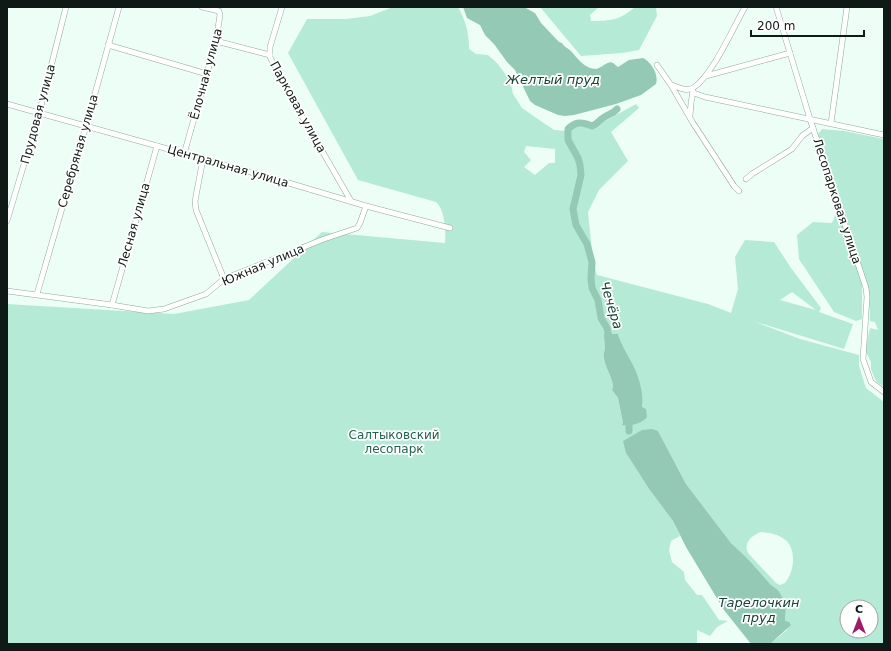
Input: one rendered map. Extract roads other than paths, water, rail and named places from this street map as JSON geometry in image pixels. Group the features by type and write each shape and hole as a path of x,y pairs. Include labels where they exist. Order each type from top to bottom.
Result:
{"street":[{"name":"Прудовая улица","path":"7,221 39,114 66,7"},
{"name":"Серебряная улица","path":"36,294 86,126 119,7"},
{"name":"Ёлочная улица","path":"184,154 216,41 220,15 219,11 202,7"},
{"name":"Парковая улица","path":"282,7 270,48 270,55 284,85 351,201"},
{"path":"690,117 693,90 706,76 745,7"},
{"name":"Лесопарковая улица","path":"776,7 810,119 866,288 867,297 862,349 864,363 871,382 884,392"},
{"path":"831,123 847,7"},
{"path":"216,41 270,55"},
{"path":"108,45 207,74"},
{"path":"706,76 790,53"},
{"path":"657,65 727,175 739,191"},
{"path":"671,85 693,90 706,97 884,135"},
{"name":"Центральная улица","path":"7,104 366,206 450,228"},
{"path":"746,180 752,174 792,149 802,136 813,128"},
{"name":"Лесная улица","path":"112,304 157,146"},
{"path":"203,159 195,201 196,210 224,279"},
{"name":"Южная улица","path":"7,291 112,304 148,311 164,309 206,294 224,279 324,239 357,228 360,224 366,206"}],"water":[{"name":"Желтый пруд","path":"463,7 524,7 535,13 541,23 559,42 562,43 588,67 596,69 611,62 618,67 629,60 643,58 649,62 654,69 657,80 656,84 641,95 616,104 574,115 558,115 535,105 530,101 515,70 485,35 480,25 467,18"},
{"path":"604,334 618,334 637,375 642,391 642,407 646,409 647,417 639,423 622,425 623,423 618,398 612,390 613,387 605,361"},
{"name":"Тарелочкин пруд","path":"652,429 658,431 686,484 731,543 748,559 771,585 778,590 784,600 786,607 785,621 789,622 791,625 770,644 751,644 724,610 686,547 673,521 649,489 626,453 623,441 642,430"}],"waterway":[{"name":"Чечёра","path":"610,343 607,328 601,318 598,300 592,288 592,262 587,244 576,225 573,209 581,175 578,158 568,140 568,129 576,123 592,126 617,109"},
{"name":"Чечёра","path":"629,417 629,431"}],"park label":[{"name":"Салтыковский лесопарк","path":"394,442"}]}
